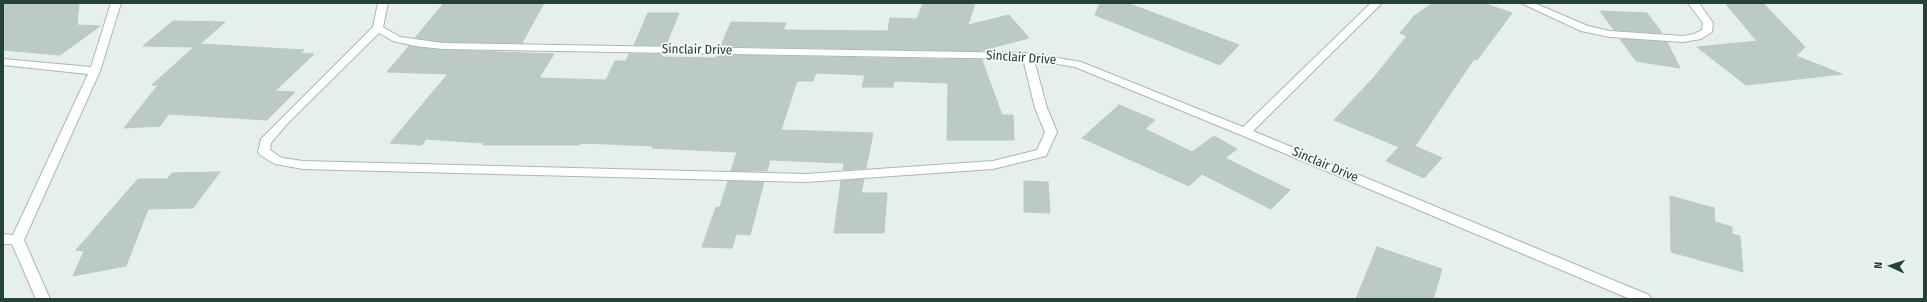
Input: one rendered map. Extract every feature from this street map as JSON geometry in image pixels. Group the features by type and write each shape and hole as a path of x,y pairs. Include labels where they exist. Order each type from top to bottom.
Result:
{"street":[{"path":"43,299 17,240 95,71 116,3"},
{"path":"383,3 378,28 279,127 266,142 264,152 279,161 303,165 806,178 992,165 1042,153 1050,132 1041,108 1028,56"},
{"path":"1245,132 1377,3"},
{"path":"1526,3 1585,29 1610,34 1683,39 1697,37 1707,32 1708,23 1693,3"},
{"name":"Sinclair Drive","path":"378,28 397,39 415,44 443,46 1028,56 1077,64 1245,132 1644,299"},
{"path":"3,62 95,71"},
{"path":"3,239 17,240"}],"building":[{"path":"3,3 79,3 77,25 100,26 60,55 3,50"},
{"path":"544,3 522,43 443,42 415,38 443,4"},
{"path":"923,3 975,3 968,25 1009,15 1029,38 979,51 721,46 731,22 786,23 783,30 888,31 890,18 917,19"},
{"path":"1100,3 1127,3 1239,45 1220,65 1095,15"},
{"path":"1433,3 1483,3 1512,13 1477,60 1474,59 1415,146 1442,158 1424,178 1386,161 1399,147 1334,120 1375,76 1407,36 1400,33 1414,16"},
{"path":"1725,3 1763,3 1805,47 1796,56 1842,74 1746,85 1697,47 1757,41"},
{"path":"1600,11 1647,13 1662,33 1614,30"},
{"path":"648,13 679,13 666,45 634,45"},
{"path":"173,21 225,22 200,44 304,50 300,53 314,54 275,91 295,92 267,120 169,114 160,126 124,128 158,85 152,85 194,47 143,46"},
{"path":"1620,39 1667,42 1680,68 1636,61"},
{"path":"409,46 443,50 554,54 539,78 606,80 615,61 626,61 629,54 662,54 661,57 716,58 717,55 982,60 1002,115 1013,115 1014,140 947,140 948,83 894,81 893,87 862,87 865,75 816,73 813,81 797,81 781,130 873,133 866,168 843,170 844,163 770,160 767,171 731,171 737,152 652,148 653,146 581,143 580,145 483,145 484,143 426,139 422,145 390,143 448,74 387,72"},
{"path":"1119,105 1155,120 1145,129 1192,152 1214,136 1237,149 1225,158 1290,190 1271,209 1202,174 1189,186 1082,138"},
{"path":"220,172 193,208 148,209 126,266 73,276 84,251 76,250 138,179 167,179 172,173"},
{"path":"864,179 861,193 887,193 884,233 834,233 841,181"},
{"path":"728,181 764,182 750,235 736,234 732,248 702,247 716,207 720,207"},
{"path":"1024,181 1048,182 1050,213 1024,212"},
{"path":"1670,196 1714,208 1715,222 1732,227 1732,234 1740,236 1743,272 1671,252"},
{"path":"1377,247 1442,269 1433,299 1356,299"}]}
